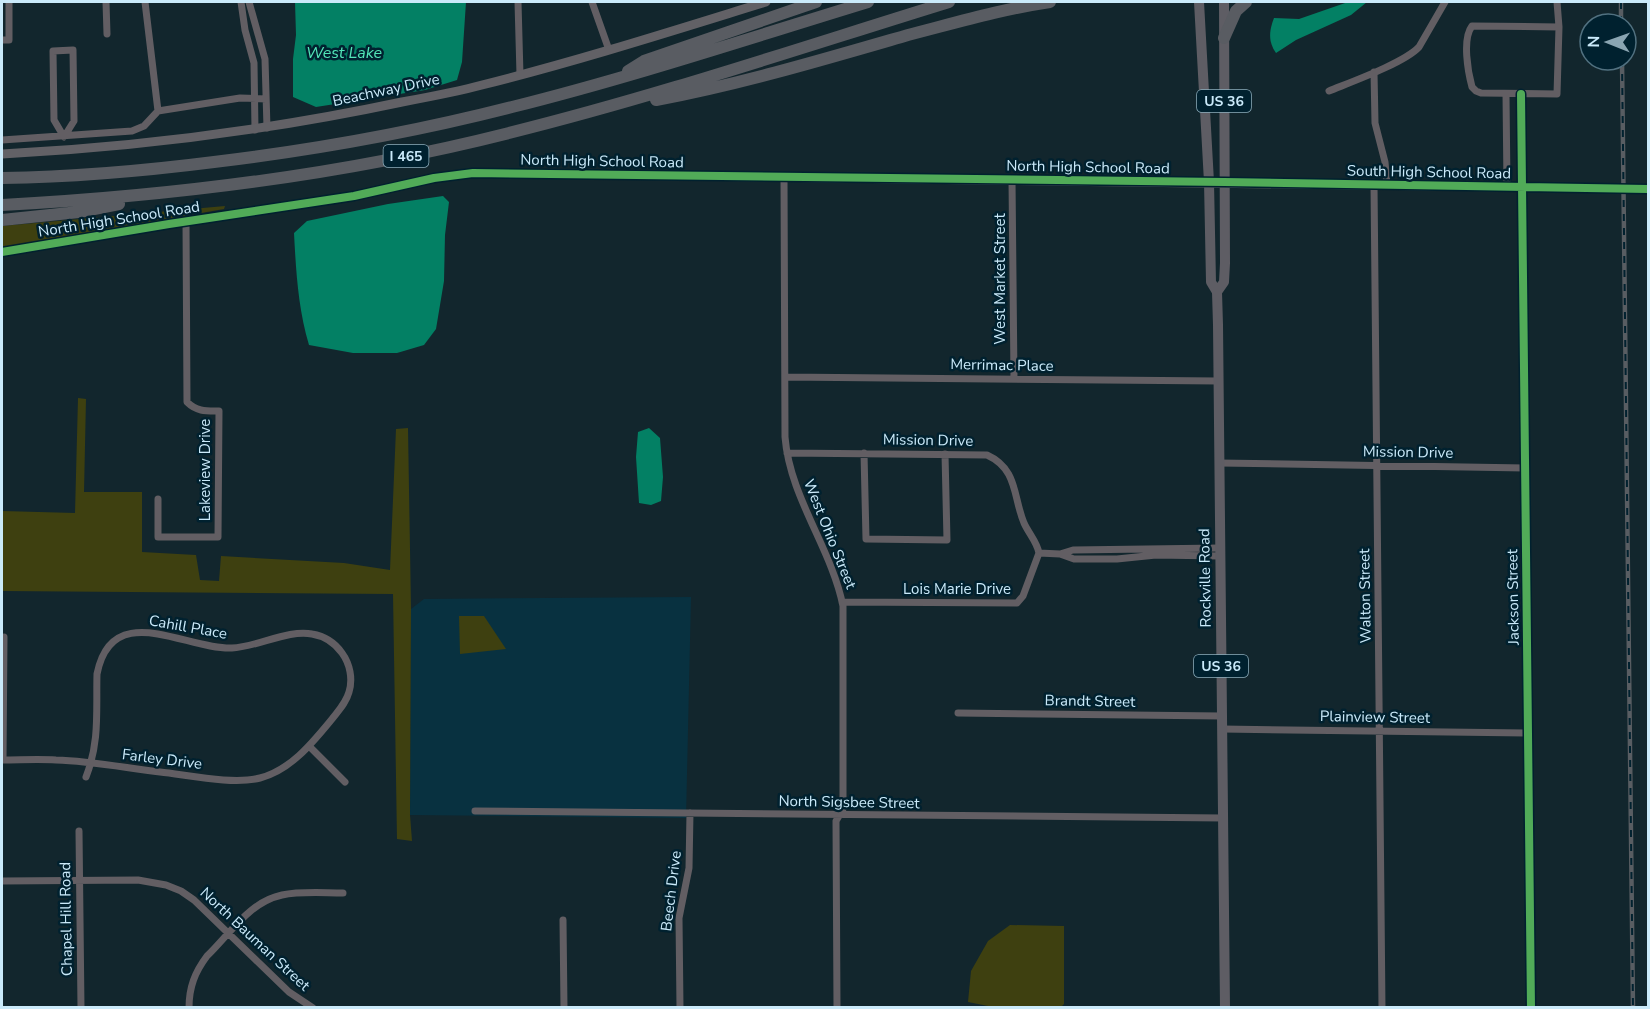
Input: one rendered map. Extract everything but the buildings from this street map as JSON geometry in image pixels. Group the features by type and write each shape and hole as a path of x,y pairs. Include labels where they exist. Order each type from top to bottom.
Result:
{"highway":[{"path":"612,81 644,61 816,2"},
{"name":"I 465","path":"2,178 57,177 162,169 258,157 468,118 612,81 868,2"},
{"name":"I 465","path":"2,206 153,195 213,188 334,169 507,134 596,111 950,2"},
{"path":"596,111 699,92 951,24 1028,5 1050,2"},
{"name":"US 36","path":"1224,38 1236,11 1246,2"},
{"path":"2,172 57,177"},
{"path":"2,220 79,212 213,188"}],"main road":[{"name":"Rockville Road","path":"1199,2 1209,182 1211,282 1217,292 1225,1008"},
{"name":"Rockville Road","path":"1217,292 1224,282 1225,263 1224,2"}],"street":[{"path":"2,40 9,40 9,2"},
{"path":"106,2 107,34"},
{"path":"145,2 158,111"},
{"path":"241,2 245,30 254,63 255,130"},
{"path":"249,2 265,59 267,128"},
{"path":"518,2 520,75"},
{"path":"592,2 609,50"},
{"name":"Beachway Drive","path":"2,154 205,137 342,115 482,86 766,2"},
{"path":"1329,92 1415,51 1445,2"},
{"path":"1557,2 1559,27 1557,94 1480,93 1472,87 1467,61 1467,39 1470,29 1474,26 1559,27"},
{"path":"74,50 74,121 64,136 54,120 53,51 74,50"},
{"path":"1374,72 1375,123 1385,162 1387,185"},
{"path":"1506,93 1507,187"},
{"name":"Jackson Street","path":"1521,94 1531,1008"},
{"path":"2,140 132,131 144,126 158,111 240,98 266,99"},
{"name":"North High School Road","path":"2,252 354,196 463,173 1209,182"},
{"name":"West Ohio Street","path":"784,176 785,437 787,453 794,484 835,574 842,602 843,809 836,821 837,1008"},
{"name":"West Market Street","path":"1012,180 1014,379"},
{"name":"South High School Road","path":"1209,182 1648,189"},
{"name":"Walton Street","path":"1374,184 1382,1008"},
{"name":"Lakeview Drive","path":"158,500 158,537 218,537 219,411 200,410 193,408 187,402 186,222"},
{"name":"Merrimac Place","path":"785,377 1219,381"},
{"name":"Mission Drive","path":"787,453 987,454 1004,465 1011,476 1022,517 1039,553"},
{"path":"864,453 866,539 947,540 945,454"},
{"name":"Mission Drive","path":"1219,463 1525,468"},
{"path":"1039,553 1084,559 1117,559 1219,552"},
{"name":"Lois Marie Drive","path":"842,602 1018,602 1023,597 1039,553"},
{"name":"Cahill Place","path":"86,777 96,741 99,664 112,643 123,636 141,632 225,648 245,646 298,633 316,634 330,641 347,661 350,688 343,705 310,747"},
{"path":"2,760 4,637"},
{"name":"Brandt Street","path":"958,713 1222,716"},
{"name":"Plainview Street","path":"1222,729 1528,733"},
{"path":"310,747 345,782"},
{"name":"Farley Drive","path":"2,760 57,760 245,781 259,779 278,771 310,747"},
{"name":"North Sigsbee Street","path":"475,811 1223,818"},
{"name":"Beech Drive","path":"680,1008 679,918 690,860 690,813"},
{"name":"Chapel Hill Road","path":"79,831 81,1008"},
{"name":"North Bauman Street","path":"2,881 138,880 166,885 181,891 194,900 289,992 309,1007"},
{"path":"189,1008 194,975 205,958 257,906 276,897 295,894 343,893"},
{"path":"563,920 564,1008"}],"shaded area":[{"path":"225,206 224,209 2,248 2,226"},
{"path":"78,398 86,399 84,492 142,492 142,552 196,555 200,580 219,581 221,556 344,563 390,570 396,429 408,428 412,841 397,839 393,594 2,591 2,511 75,513"},
{"path":"691,597 686,818 410,815 411,609 424,599"},
{"path":"459,616 484,616 506,649 460,654"},
{"path":"1010,925 1064,926 1064,1004 1061,1007 993,1007 968,1002 971,971 988,941"}],"water":[{"name":"West Lake","path":"295,2 466,2 462,62 457,80 425,90 316,107 293,97"},
{"path":"1348,2 1367,2 1351,15 1296,40 1276,53 1270,36 1274,18 1299,19"},
{"path":"443,196 449,202 445,235 444,281 436,329 424,345 397,353 353,353 309,345 300,303 294,233 307,221 388,204"},
{"path":"649,428 660,438 663,477 661,501 651,505 639,503 636,457 638,432"}],"railway":[{"path":"1621,2 1621,12"},
{"path":"1622,72 1633,1008"}],"cycle path":[{"path":"1521,94 1531,1008"},
{"path":"2,252 354,196 434,178 473,173 1648,189"}]}
